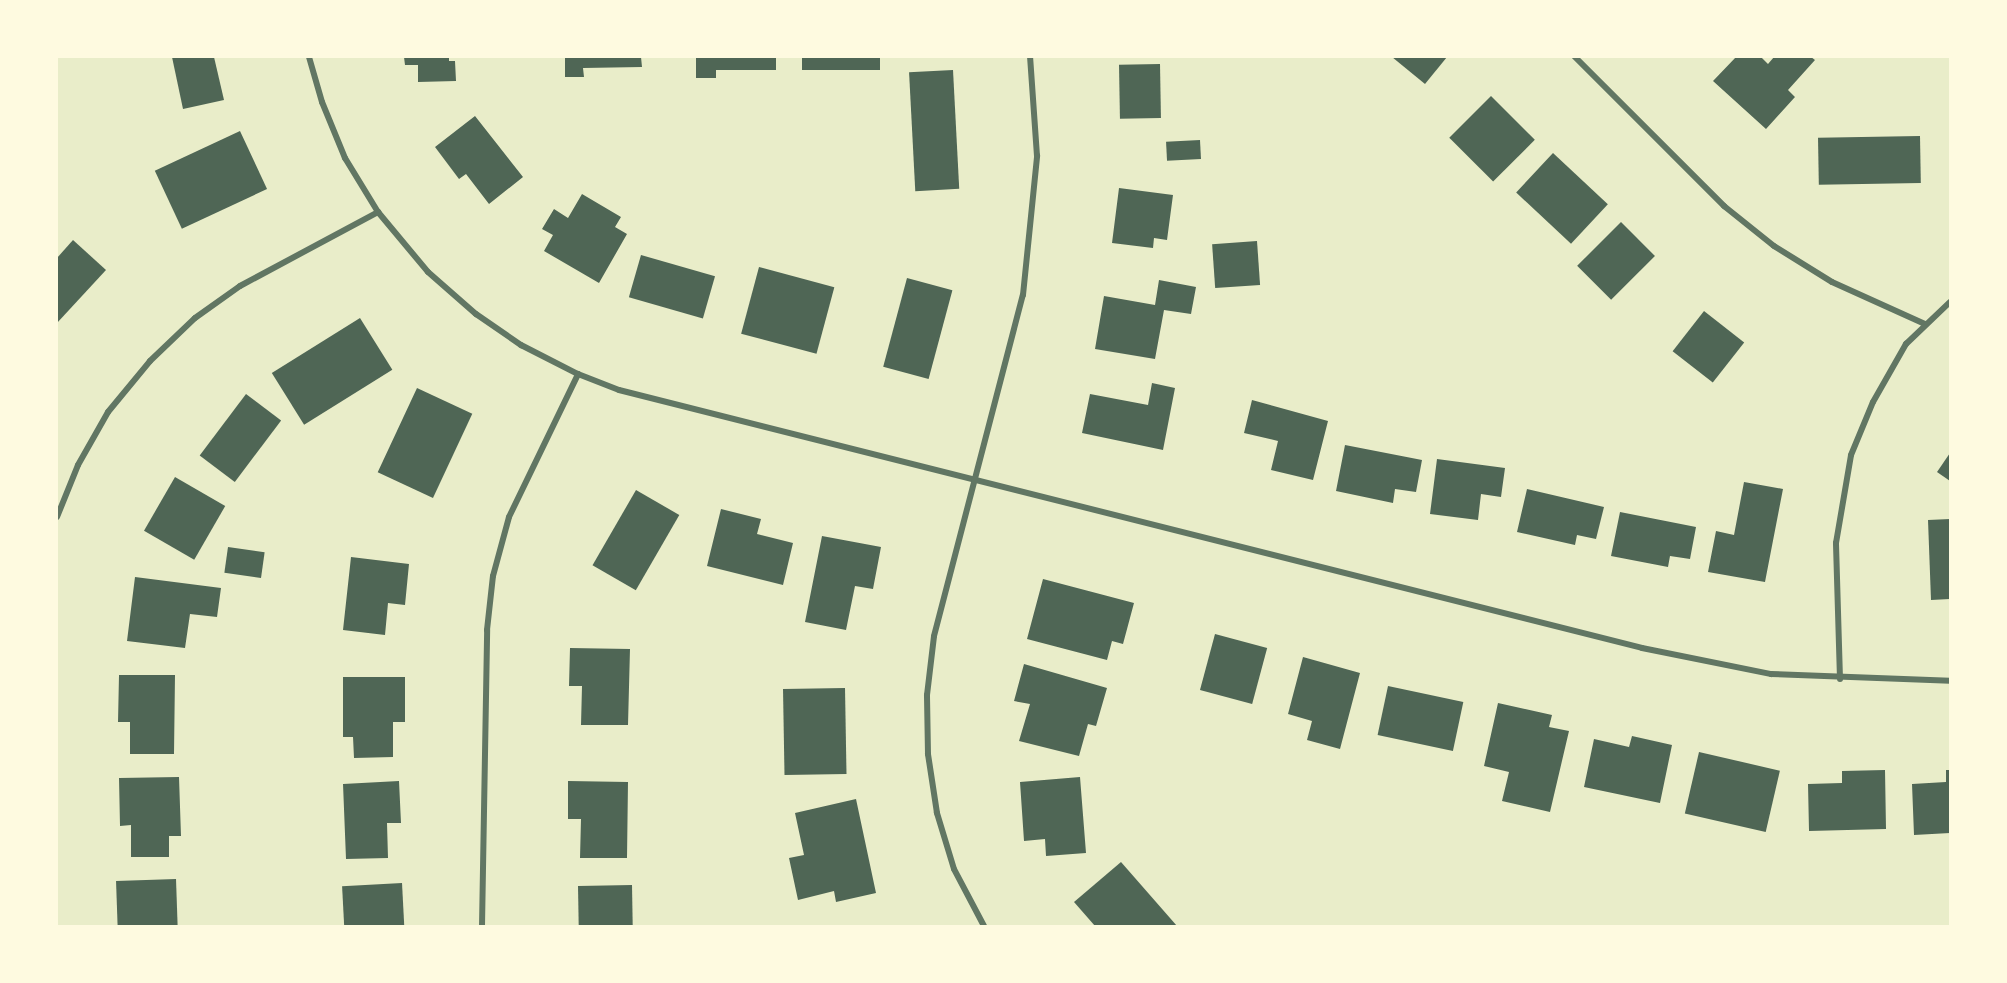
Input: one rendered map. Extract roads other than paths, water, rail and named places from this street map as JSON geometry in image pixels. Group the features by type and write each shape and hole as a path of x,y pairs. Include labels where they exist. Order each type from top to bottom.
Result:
{"street":[{"path":"309,57 322,102 345,158 378,212 428,272 476,314 521,345 578,374 620,390 1642,648 1771,674 1840,679 1950,681"},
{"path":"984,926 954,869 936,813 928,754 927,695 934,636 1023,295 1031,245 1037,156 1030,57"},
{"path":"1575,57 1724,206 1774,246 1832,282 1925,324"},
{"path":"57,517 78,465 108,412 158,354 195,318 240,286 378,212"},
{"path":"1840,679 1836,543 1851,455 1873,402 1906,344 1950,302"},
{"path":"482,926 487,630 493,576 509,518 578,374"}]}
